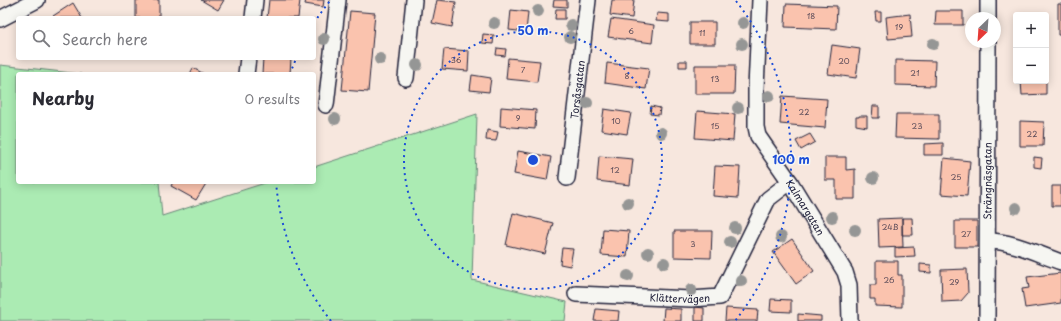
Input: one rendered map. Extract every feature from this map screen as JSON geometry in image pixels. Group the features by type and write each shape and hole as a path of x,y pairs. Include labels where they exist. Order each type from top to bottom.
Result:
{"street":[{"path":"0,18 37,0"},
{"path":"253,16 255,0"},
{"path":"326,105 338,0"},
{"path":"406,78 414,0"},
{"name":"Torsåsgatan","path":"567,178 588,0"},
{"name":"Kalmargatan","path":"760,0 756,127 758,136 790,182 845,272 849,285 850,321"},
{"path":"988,0 988,12"},
{"name":"Strängnäsgatan","path":"987,321 988,48"},
{"path":"246,72 248,60"},
{"name":"Klättervägen","path":"576,294 691,299 720,297 768,199 790,182"},
{"path":"988,241 996,241 1021,248 1061,262"}],"green space":[{"path":"0,65 63,72 16,72 16,184 159,184 162,216 262,184 316,184 316,166 477,114 472,280 567,302 565,321 0,321"}],"building":[{"path":"136,0 159,0 159,16 136,16"},
{"path":"201,0 224,0 218,10"},
{"path":"269,0 300,0 298,16 267,16"},
{"path":"306,0 324,0 323,7 305,4"},
{"path":"437,0 456,2 452,27 432,23"},
{"path":"554,0 567,0 567,7 553,6"},
{"path":"612,0 634,0 632,18 610,15"},
{"path":"73,3 81,16 53,16"},
{"path":"786,4 837,6 836,29 785,27"},
{"path":"1058,4 1061,4 1061,35 1058,35"},
{"path":"556,9 565,9 565,19 555,19"},
{"path":"511,10 528,12 526,32 509,30"},
{"path":"350,11 375,13 368,92 342,90"},
{"path":"936,11 963,11 963,25 935,25"},
{"path":"875,12 881,12 881,21 876,21"},
{"path":"657,13 669,14 669,22 656,21"},
{"path":"910,14 912,37 888,39 886,17"},
{"path":"611,19 654,25 652,43 608,37"},
{"path":"690,22 715,22 715,44 690,44"},
{"path":"483,34 494,35 493,44 482,43"},
{"path":"832,45 860,49 856,78 828,74"},
{"path":"497,48 506,49 505,56 496,55"},
{"path":"444,49 469,51 468,71 442,69"},
{"path":"508,58 540,61 537,82 506,79"},
{"path":"263,60 291,60 290,72 262,72"},
{"path":"895,60 935,61 934,86 895,85"},
{"path":"679,61 687,61 687,67 679,67"},
{"path":"607,63 649,68 646,89 605,83"},
{"path":"695,65 735,65 734,94 695,94"},
{"path":"193,68 200,72 191,72"},
{"path":"472,75 491,78 489,92 470,90"},
{"path":"1021,84 1046,84 1046,94 1022,95"},
{"path":"782,96 827,99 825,128 780,124"},
{"path":"651,106 660,108 659,115 650,114"},
{"path":"873,106 879,106 879,118 872,118"},
{"path":"501,107 536,110 535,129 500,126"},
{"path":"604,109 631,113 627,134 601,130"},
{"path":"697,111 735,114 733,141 695,138"},
{"path":"896,114 939,114 939,139 895,138"},
{"path":"867,116 867,127 856,125 856,117"},
{"path":"1020,121 1044,122 1043,146 1020,146"},
{"path":"487,130 498,132 496,141 486,140"},
{"path":"810,134 815,142 801,150 796,141"},
{"path":"943,143 943,155 924,155 924,144"},
{"path":"518,151 551,157 547,180 514,174"},
{"path":"599,156 633,159 630,185 597,181"},
{"path":"825,157 846,157 846,170 855,169 855,199 836,199 836,180 825,180"},
{"path":"1034,157 1042,158 1041,168 1034,167"},
{"path":"944,158 970,161 967,196 941,194"},
{"path":"715,166 740,167 738,198 713,196"},
{"path":"172,184 206,184 196,200 171,186"},
{"path":"1052,186 1061,186 1061,206 1052,206"},
{"path":"513,213 553,223 545,254 506,245"},
{"path":"902,218 912,218 913,235 902,235"},
{"path":"902,218 903,247 879,248 878,219"},
{"path":"955,221 977,221 977,247 955,247"},
{"path":"603,229 629,231 627,257 601,255"},
{"path":"674,231 712,231 711,258 674,257"},
{"path":"792,239 814,271 796,284 773,252"},
{"path":"914,247 915,256 895,257 895,248"},
{"path":"562,248 573,249 570,266 560,264"},
{"path":"876,261 898,261 898,275 902,275 902,307 875,306 875,299 870,299 870,285 876,285"},
{"path":"920,264 931,265 931,273 920,272"},
{"path":"967,269 968,293 961,301 942,302 941,270"},
{"path":"1061,273 1061,303 1025,308 1022,289 1029,288 1027,277"},
{"path":"771,299 791,300 791,312 770,311"},
{"path":"695,307 704,308 704,321 695,321"},
{"path":"664,308 681,309 681,321 663,321"},
{"path":"726,308 758,310 757,321 725,321"},
{"path":"596,309 619,311 618,321 594,321"},
{"path":"798,314 821,316 821,321 798,321"}]}
